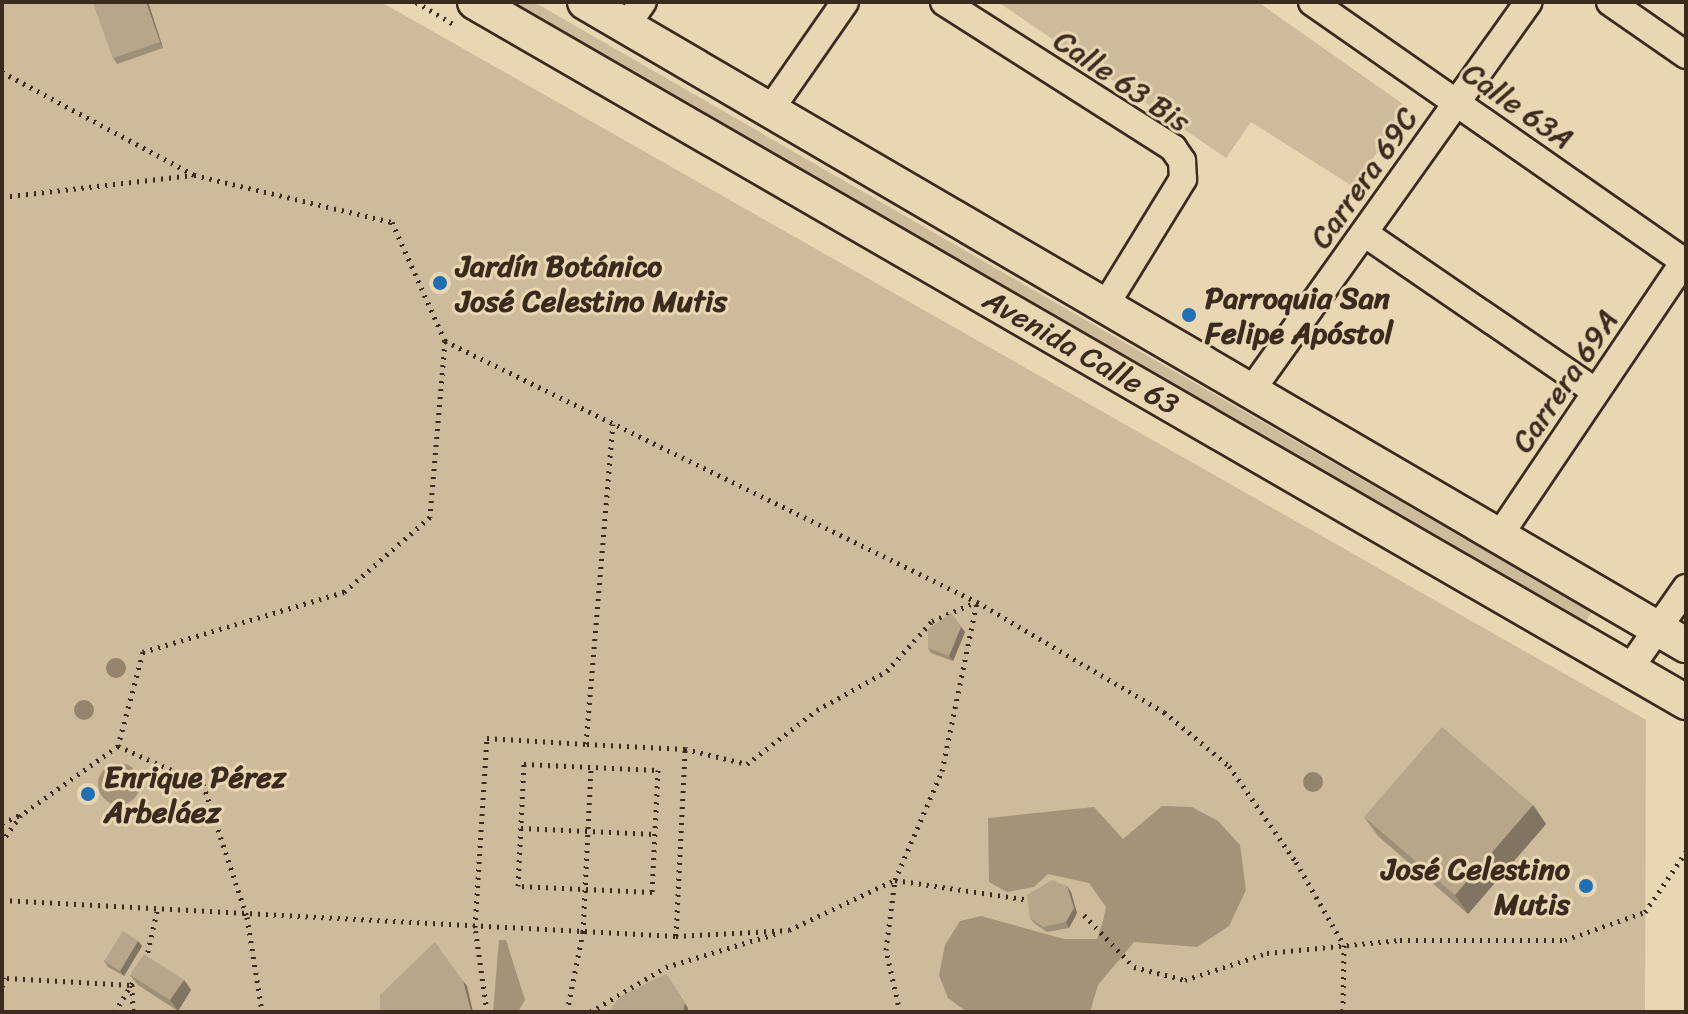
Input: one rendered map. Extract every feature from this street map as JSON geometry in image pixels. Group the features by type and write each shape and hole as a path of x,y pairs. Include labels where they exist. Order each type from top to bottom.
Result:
{"main road":[{"name":"Avenida Calle 63","path":"475,2 1686,702"},
{"name":"Avenida Calle 63","path":"585,2 635,14 770,110 1672,637"}],"street":[{"path":"770,110 845,2"},
{"name":"Calle 63 Bis","path":"944,2 1173,148 1182,161 1183,179 1105,306"},
{"name":"Calle 63A","path":"1313,2 1685,263"},
{"name":"Carrera 69C","path":"1251,391 1528,2"},
{"path":"1610,2 1686,55"},
{"path":"1364,233 1596,392"},
{"name":"Carrera 69A","path":"1499,536 1685,263"},
{"path":"1630,668 1672,637 1686,588"}],"path":[{"path":"2,72 194,175 392,222 445,341 430,517 344,592 143,652 118,746 21,815 2,823"},
{"path":"2,197 194,175"},
{"path":"445,341 977,602 1071,663 1164,712 1229,766 1344,945 1343,1012"},
{"path":"586,744 613,424"},
{"path":"487,1012 475,927 487,738 685,749 747,764 817,710 887,671 932,621 977,602"},
{"path":"900,1012 886,950 895,880 942,771 977,602"},
{"path":"118,746 203,784 247,917 262,1012"},
{"path":"676,936 685,749"},
{"path":"524,764 658,770 652,892 518,886 521,828 524,764"},
{"path":"567,1012 583,932 591,767"},
{"path":"2,841 21,815"},
{"path":"521,828 655,834"},
{"path":"1084,915 1134,967 1185,980 1267,953 1344,945 1565,940 1645,912 1686,852"},
{"path":"590,1012 666,967 789,930 895,880 1031,900"},
{"path":"2,900 247,917 676,936 789,930"},
{"path":"115,1012 155,946 157,911"},
{"path":"2,986 7,978 132,985"},
{"path":"132,985 133,1012"}],"shaded area":[{"name":"Jardín Botánico José Celestino Mutis","path":"2,2 381,2 1646,720 1645,1012 2,1012"},
{"path":"498,2 534,2 1592,612 1585,623 1523,589"},
{"path":"998,2 1258,2 1410,109 1352,186 1251,122 1226,158"},
{"path":"119,763 134,769 140,784 134,799 119,805 104,799 98,784 104,769"},
{"path":"1162,806 1192,807 1218,821 1240,845 1246,890 1229,926 1197,947 1134,942 1098,985 1090,1012 967,1012 948,998 939,975 945,945 960,921 981,916 1064,939 1097,939 1103,921 1106,907 1089,883 1048,874 1034,887 1007,892 989,882 988,818 1094,807 1123,839"},
{"path":"499,940 506,940 525,1000 518,1012 493,1012"}],"building":[{"path":"93,2 146,2 160,42 113,58"},
{"path":"951,613 961,627 949,656 928,648 928,629"},
{"path":"1442,727 1533,805 1455,895 1364,817"},
{"path":"1052,880 1067,886 1074,908 1066,922 1043,927 1030,918 1027,895"},
{"path":"123,931 138,941 120,971 104,961"},
{"path":"435,942 463,981 471,1012 380,1012 380,995"},
{"path":"144,954 184,980 170,1000 130,975"},
{"path":"666,974 685,1003 683,1012 609,1012 619,997"}],"place":[{"name":"Jardín Botánico José Celestino Mutis","path":"440,283"},
{"name":"Parroquia San Felipe Apóstol","path":"1189,315"},
{"name":"Enrique Pérez Arbeláez","path":"88,794"},
{"name":"José Celestino Mutis","path":"1586,886"}]}
